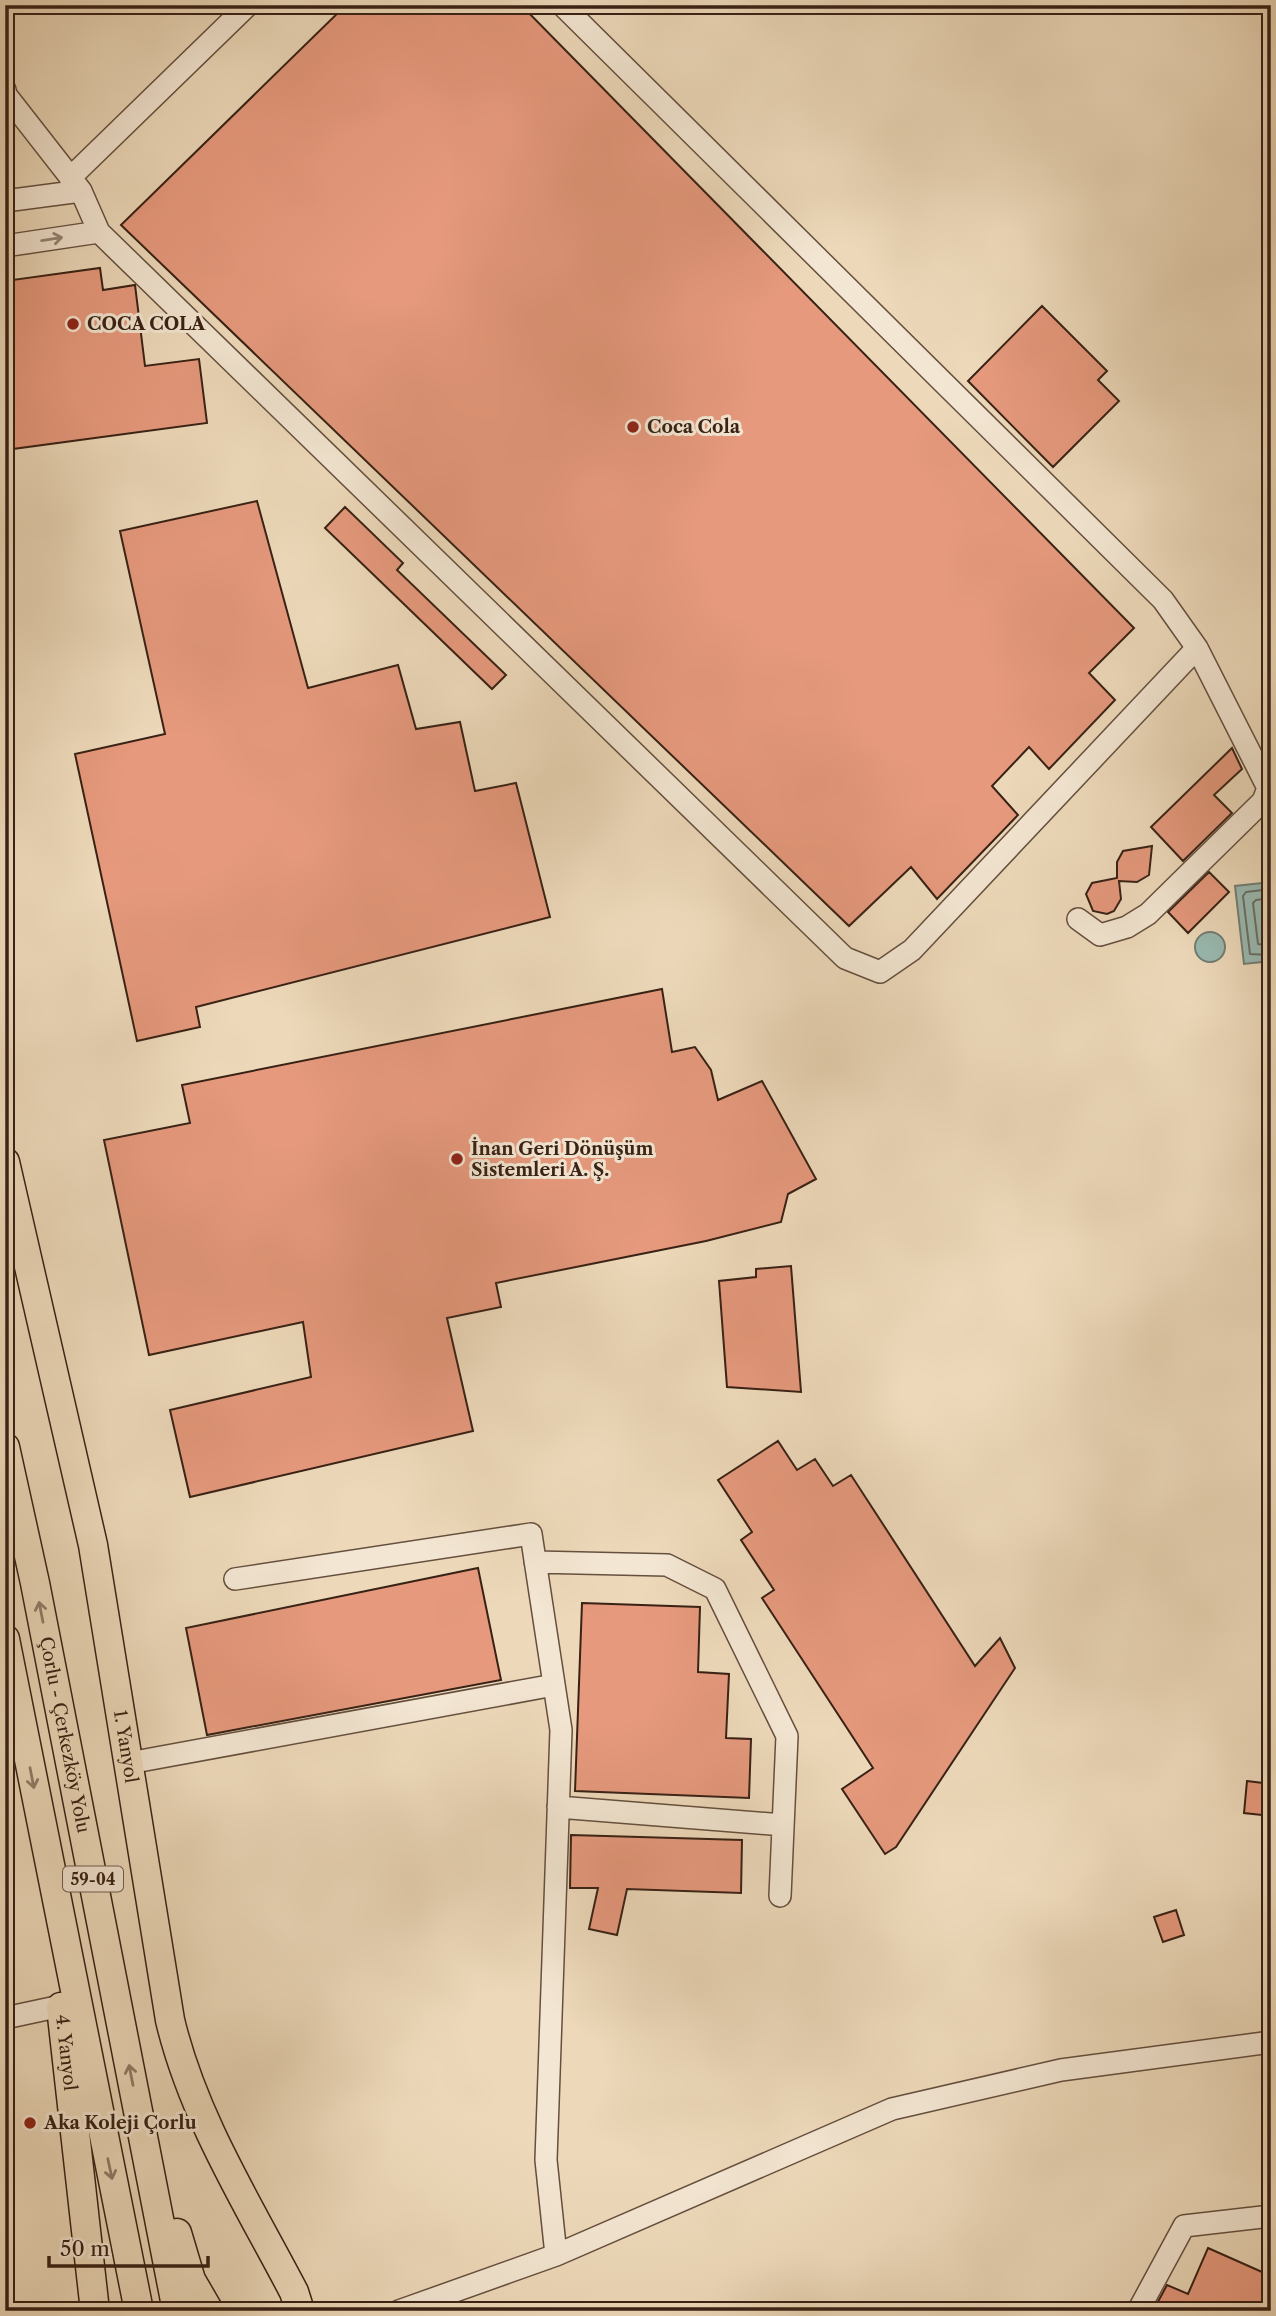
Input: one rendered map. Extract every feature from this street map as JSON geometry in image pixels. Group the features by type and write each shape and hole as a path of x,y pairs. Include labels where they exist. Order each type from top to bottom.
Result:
{"main road":[{"name":"1. Yanyol","path":"5,1162 93,1545 170,2020 194,2098 294,2292 300,2311"},
{"name":"Çorlu - Çerkezköy Yolu","path":"5,1447 40,1610 177,2311"},
{"name":"59-04","path":"5,1639 11,1695 139,2311"},
{"name":"4. Yanyol","path":"59,1917 61,2006 95,2311"},
{"path":"148,2170 170,2213 191,2280 209,2311"}],"street":[{"path":"5,201 75,184 248,5"},
{"path":"562,5 1163,600 1197,648 1268,788 1263,801 1148,914 1127,927 1100,934 1078,919"},
{"path":"5,90 6,95 75,184 99,232 845,958 862,967 880,972 912,950 1197,648"},
{"path":"5,246 99,232"},
{"path":"235,1579 531,1534 561,1730 546,2160 556,2255"},
{"path":"535,1562 667,1565 715,1590 787,1736 780,1896"},
{"path":"129,1763 554,1685"},
{"path":"558,1807 783,1825"},
{"path":"5,2018 61,2006"},
{"path":"399,2311 556,2255 892,2109 1061,2070 1271,2042"},
{"path":"1138,2311 1184,2226 1271,2216"}],"water":[{"path":"1271,882 1271,961 1244,964 1235,886"},
{"path":"1210,932 1221,936 1225,947 1221,958 1210,962 1199,958 1195,947 1199,936"}],"building":[{"name":"Coca Cola","path":"346,5 521,5 1134,628 1089,673 1115,700 1049,769 1029,747 992,786 1018,815 937,899 911,867 849,926 121,225"},
{"name":"COCA COLA","path":"100,268 103,290 135,285 145,366 199,359 207,423 5,450 5,281"},
{"path":"1042,306 1107,371 1098,380 1119,401 1053,467 968,381"},
{"path":"257,501 308,688 398,665 416,729 460,722 475,791 516,783 550,917 196,1007 200,1027 137,1041 75,754 165,734 120,531"},
{"path":"345,507 403,563 397,570 506,675 492,689 325,528"},
{"path":"1232,748 1242,769 1214,795 1232,813 1183,861 1151,827"},
{"path":"1152,846 1149,875 1137,882 1119,881 1121,899 1114,911 1107,914 1093,911 1086,894 1092,883 1117,878 1117,862 1123,851"},
{"path":"1209,872 1229,892 1188,933 1168,912"},
{"name":"İnan Geri Dönüşüm Sistemleri A. Ş.","path":"662,989 672,1052 695,1047 711,1070 718,1100 762,1081 816,1179 788,1194 781,1222 706,1241 496,1283 501,1307 447,1318 473,1431 190,1497 170,1410 311,1377 303,1322 149,1355 104,1140 190,1123 182,1085"},
{"path":"791,1266 801,1392 727,1387 719,1281 756,1277 756,1269"},
{"path":"778,1441 797,1470 815,1459 833,1486 851,1475 975,1666 1000,1638 1015,1668 896,1847 885,1854 842,1789 873,1768 762,1598 774,1590 741,1540 752,1532 718,1480"},
{"path":"478,1568 501,1680 207,1735 186,1628"},
{"path":"582,1603 700,1607 698,1672 729,1674 726,1738 751,1739 749,1798 575,1791"},
{"path":"1247,1781 1271,1784 1271,1816 1244,1813"},
{"path":"571,1835 742,1840 741,1893 627,1889 617,1935 589,1929 598,1888 570,1888"},
{"path":"1176,1910 1184,1935 1163,1942 1154,1917"},
{"path":"1208,2248 1271,2276 1271,2311 1153,2311 1167,2285 1188,2294"}],"place":[{"name":"COCA COLA","path":"73,324"},
{"name":"Coca Cola","path":"633,427"},
{"name":"İnan Geri Dönüşüm Sistemleri A. Ş.","path":"457,1159"},
{"name":"Aka Koleji Çorlu","path":"30,2123"}]}
